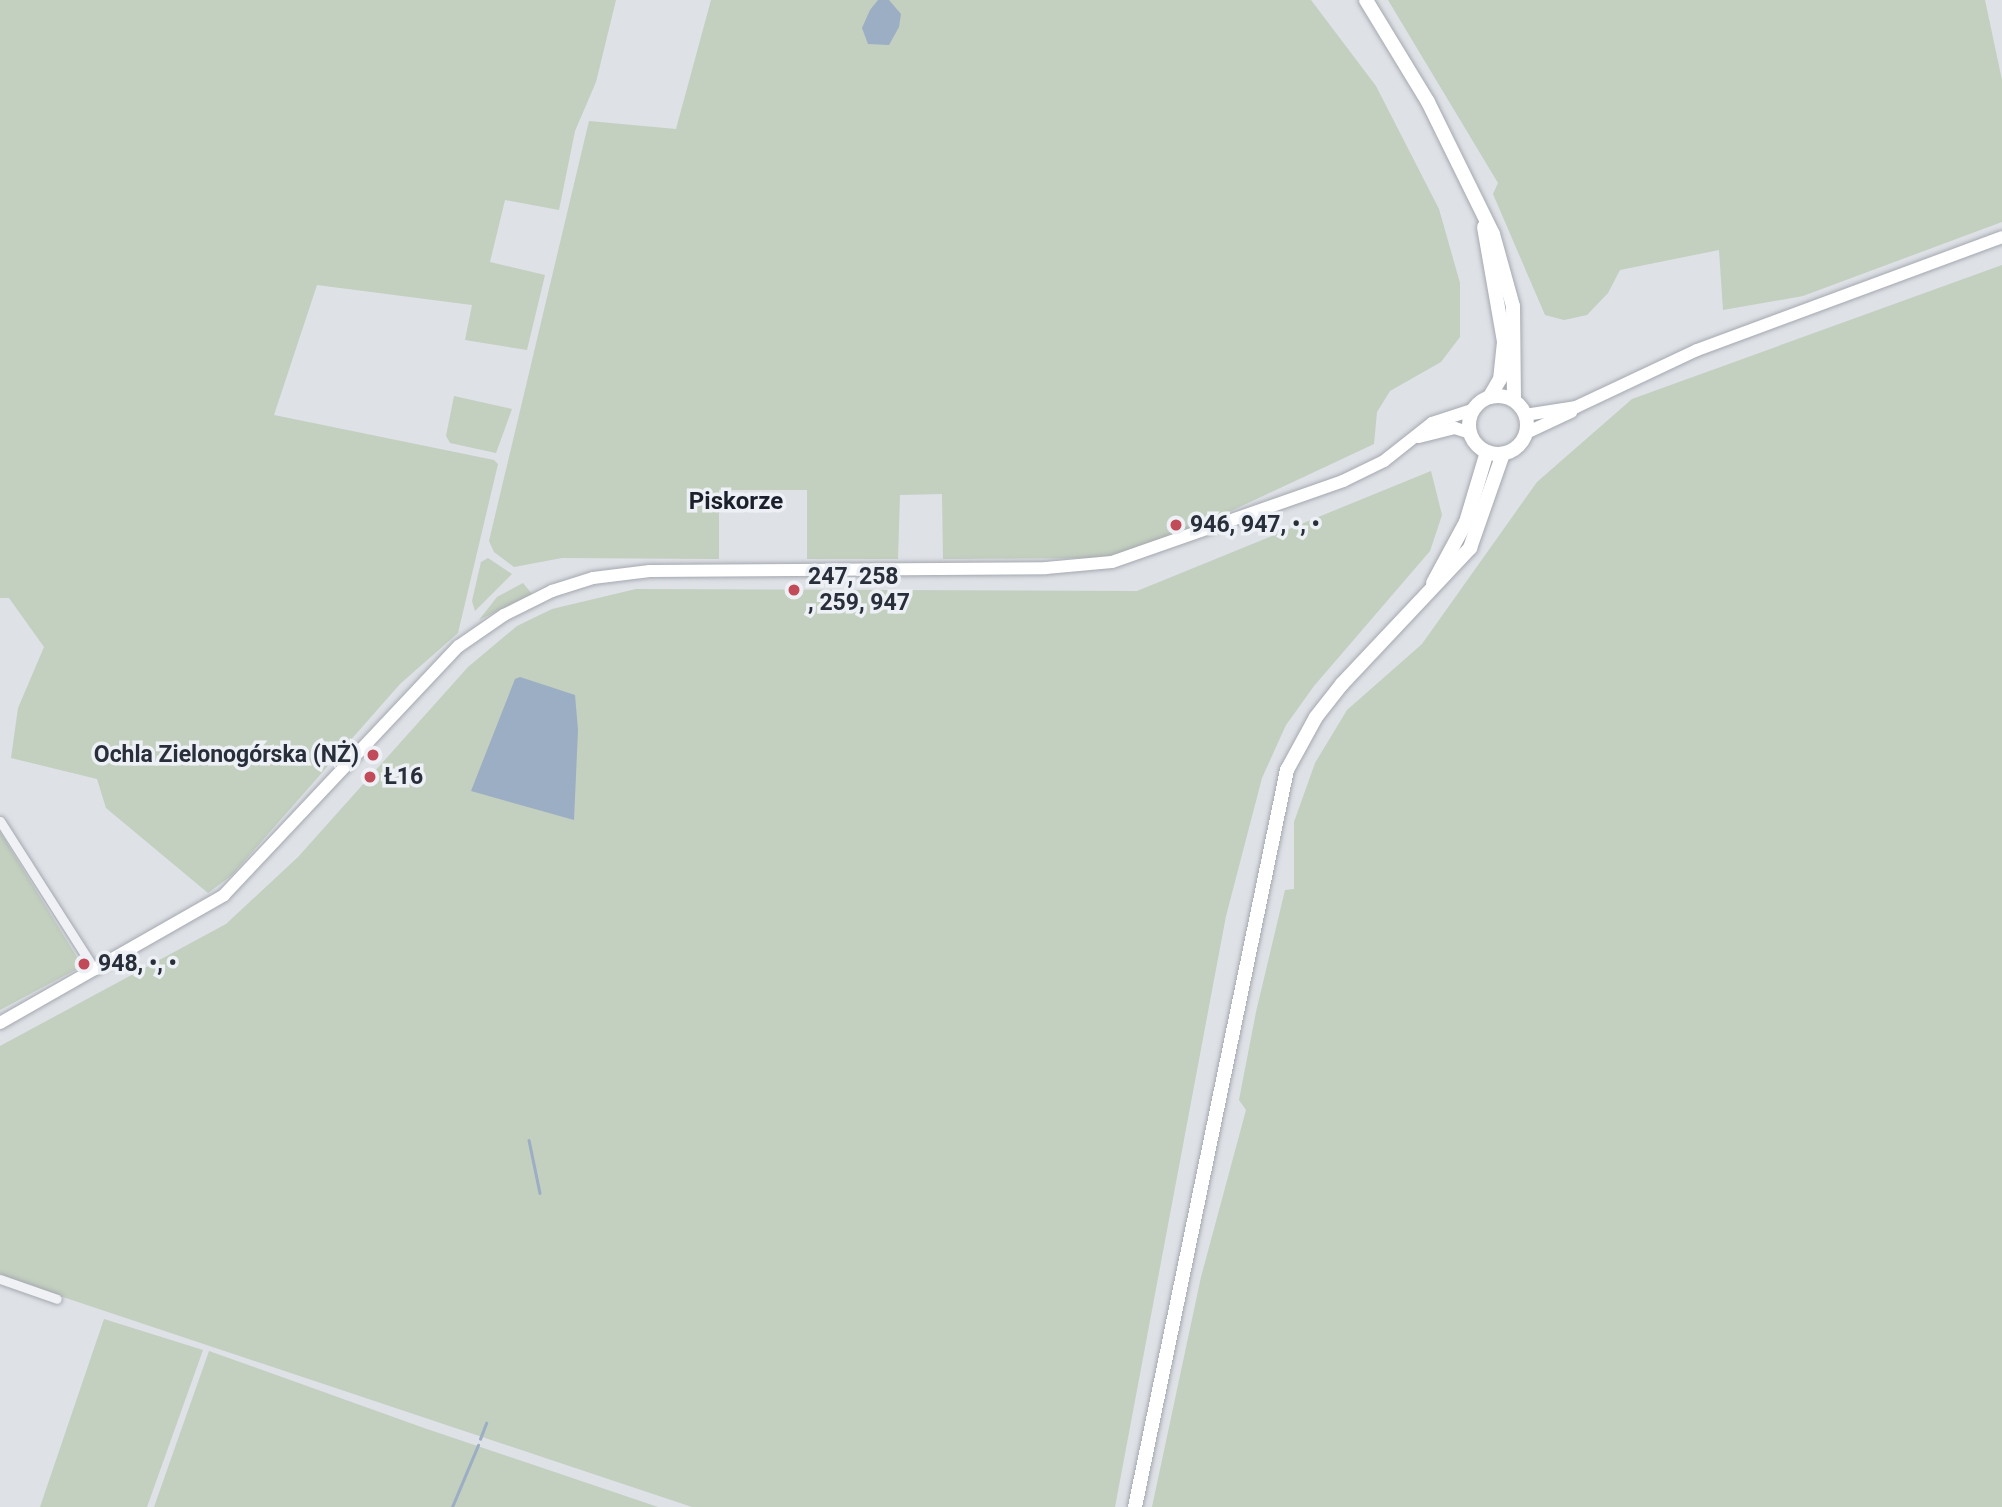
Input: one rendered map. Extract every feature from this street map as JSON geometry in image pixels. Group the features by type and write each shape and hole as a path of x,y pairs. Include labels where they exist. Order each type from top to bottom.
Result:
{"main road":[{"path":"1367,0 1428,102 1502,258 1513,306 1514,400 1525,415 1526,433 1517,446 1503,453 1487,452 1470,433 1472,410 1490,396 1500,379 1504,342 1481,215"},
{"path":"1490,396 1514,400"},
{"path":"1425,597 1466,522 1487,452"},
{"path":"1135,1507 1287,770 1316,717 1342,684 1469,548 1503,453"}],"street":[{"path":"1526,433 1555,422 1576,407 1697,350 2002,237"},
{"path":"1525,415 1576,407"},
{"path":"0,1023 229,891 459,646 504,615 552,592 593,578 650,570 1046,568 1112,562 1343,481 1418,437 1432,423 1472,410"},
{"path":"1418,437 1455,428 1470,433"},
{"path":"0,821 95,970"},
{"path":"0,1279 57,1299"}],"green space":[{"path":"0,0 616,0 596,82 575,131 559,210 505,200 490,262 545,275 527,350 465,340 472,305 317,285 274,415 494,460 498,464 458,633 400,684 232,875 208,893 106,808 97,779 11,758 18,708 44,647 9,598 0,598"},
{"path":"711,0 1311,0 1376,86 1439,209 1460,283 1460,337 1441,362 1390,391 1377,412 1374,444 1131,558 943,559 942,494 900,495 898,559 807,559 807,490 719,490 719,559 562,558 514,567 494,552 489,541 589,121 676,129"},
{"path":"1388,0 1985,0 2002,80 2002,222 1803,296 1723,310 1719,250 1620,270 1608,293 1587,315 1564,320 1545,315 1493,194 1498,183"},
{"path":"2002,265 2002,1507 1152,1507 1201,1277 1246,1110 1239,1100 1256,1012 1285,890 1294,889 1294,822 1315,763 1347,710 1422,644 1537,482 1632,399"},
{"path":"454,396 512,409 496,453 450,443 446,436"},
{"path":"1431,471 1442,515 1430,551 1314,686 1286,725 1262,778 1226,916 1115,1507 692,1507 0,1276 0,1046 226,924 298,857 468,667 517,626 552,609 636,589 1137,591"},
{"path":"488,558 512,574 475,611 472,601 481,562"},
{"path":"523,583 532,594 479,620 497,597"},
{"path":"0,832 80,962 79,968 0,1010"},
{"path":"104,1319 203,1350 147,1507 40,1507"},
{"path":"209,1351 424,1428 658,1507 154,1507"}],"water":[{"path":"878,0 889,0 901,14 899,27 889,45 868,44 862,28 870,10"},
{"path":"520,677 575,695 578,730 574,820 471,791 515,679"}],"waterway":[{"path":"529,1140 540,1193"},
{"path":"480,1439 486,1423"},
{"path":"452,1507 478,1445"}],"place":[{"name":"946, 947, •, •","path":"1176,525"},
{"name":"247, 258 , 259, 947","path":"794,590"},
{"name":"Ochla Zielonogórska (NŻ)","path":"373,755"},
{"name":"Ł16","path":"370,777"},
{"name":"948, •, •","path":"84,964"}],"district":[{"name":"Piskorze","path":"736,502"}]}
